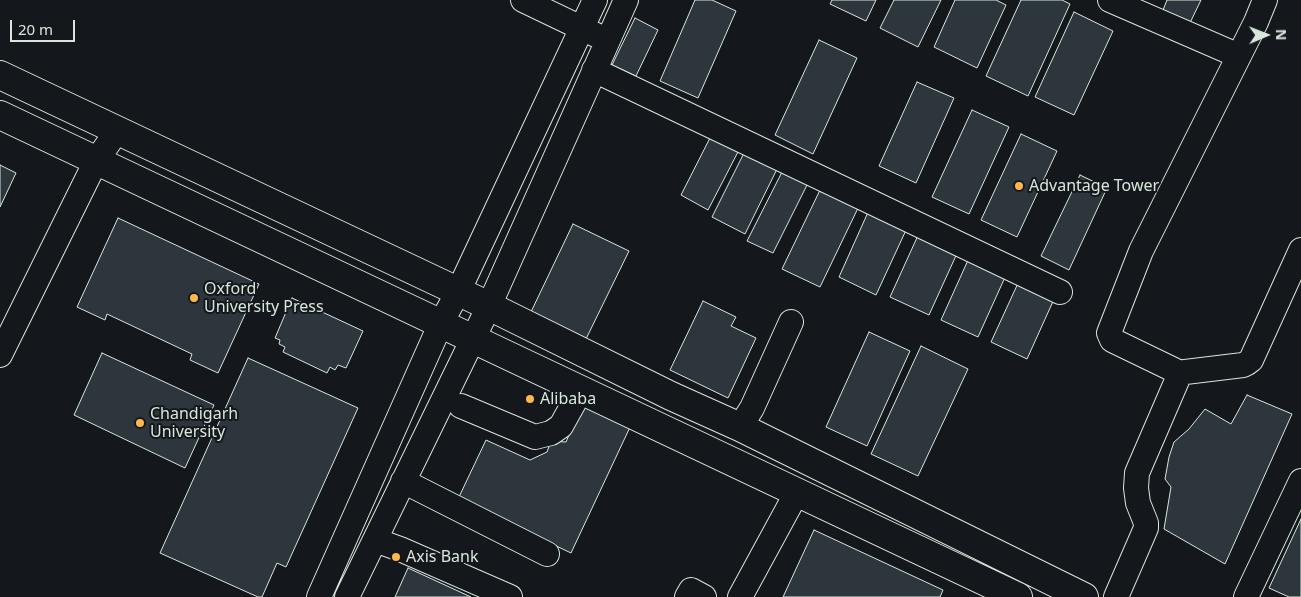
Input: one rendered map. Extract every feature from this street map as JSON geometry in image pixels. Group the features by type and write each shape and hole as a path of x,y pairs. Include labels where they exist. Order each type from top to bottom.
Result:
{"main road":[{"path":"0,75 489,306 671,396 740,427 1084,597"},
{"path":"0,115 1018,597"}],"street":[{"path":"523,0 582,28 606,42"},
{"path":"318,597 441,323 458,292 595,0"},
{"path":"347,597 489,306 626,0"},
{"path":"1110,0 1239,56"},
{"path":"1116,597 1146,528 1146,523 1138,503 1137,473 1178,378 1174,370 1112,340 1109,333 1141,251 1265,0"},
{"path":"594,70 1060,292"},
{"path":"0,355 96,161 117,131"},
{"path":"1177,373 1243,366 1248,363 1301,250"},
{"path":"740,427 752,408 792,322"},
{"path":"461,406 535,437 551,433 561,426 581,390"},
{"path":"403,481 547,554"},
{"path":"1246,597 1301,481"},
{"path":"740,597 796,492"},
{"path":"375,540 510,597"},
{"path":"687,597 691,590 704,597"}],"building":[{"path":"695,0 712,0 736,11 698,98 660,81"},
{"path":"832,0 876,0 866,21 830,4"},
{"path":"894,0 941,0 918,47 880,28"},
{"path":"955,0 996,0 1006,5 977,68 934,47"},
{"path":"1021,0 1062,0 1070,4 1028,96 986,76"},
{"path":"1167,0 1201,0 1188,27 1161,15"},
{"path":"1074,12 1113,31 1074,115 1035,97"},
{"path":"635,18 658,30 636,76 612,65"},
{"path":"819,40 857,58 813,154 775,135"},
{"path":"917,82 954,98 916,183 879,166"},
{"path":"972,110 1009,127 969,214 932,197"},
{"path":"712,134 740,148 708,210 681,195"},
{"name":"Advantage Tower","path":"1021,134 1057,151 1017,237 981,220"},
{"path":"746,149 779,165 745,234 712,217"},
{"path":"0,165 16,173 0,207"},
{"path":"782,172 807,185 773,253 747,241"},
{"path":"1080,175 1107,188 1069,270 1041,256"},
{"path":"821,188 859,206 820,287 782,269"},
{"path":"869,210 907,228 876,295 839,277"},
{"path":"118,218 259,284 218,373 190,360 192,354 107,314 105,320 77,307"},
{"path":"573,224 629,251 585,341 530,314"},
{"path":"920,231 959,249 929,315 890,297"},
{"path":"969,258 1006,275 978,337 941,320"},
{"path":"1019,281 1055,297 1027,359 991,342"},
{"path":"292,298 363,331 346,368 338,365 335,370 330,367 327,373 283,352 285,347 279,344 280,340 275,338"},
{"path":"703,301 736,317 731,326 756,338 728,398 670,370"},
{"path":"869,332 910,351 867,446 826,427"},
{"path":"921,346 968,369 918,476 871,454"},
{"path":"102,353 214,405 185,468 74,415"},
{"path":"248,358 358,408 286,567 277,563 262,597 258,597 160,553"},
{"path":"1247,395 1292,414 1225,564 1164,529 1171,487 1165,479 1174,442 1189,429 1205,409 1231,424"},
{"path":"583,402 631,425 571,553 458,499 486,440 530,460 547,452 551,441 566,442"},
{"path":"1301,519 1301,597 1289,597 1269,588"},
{"path":"814,530 943,590 940,597 783,597"},
{"path":"408,568 471,597 395,597"}],"place":[{"name":"Advantage Tower","path":"1019,186"},
{"name":"Oxford University Press","path":"194,298"},
{"name":"Alibaba","path":"530,399"},
{"name":"Chandigarh University","path":"140,423"},
{"name":"Axis Bank","path":"396,557"}]}
